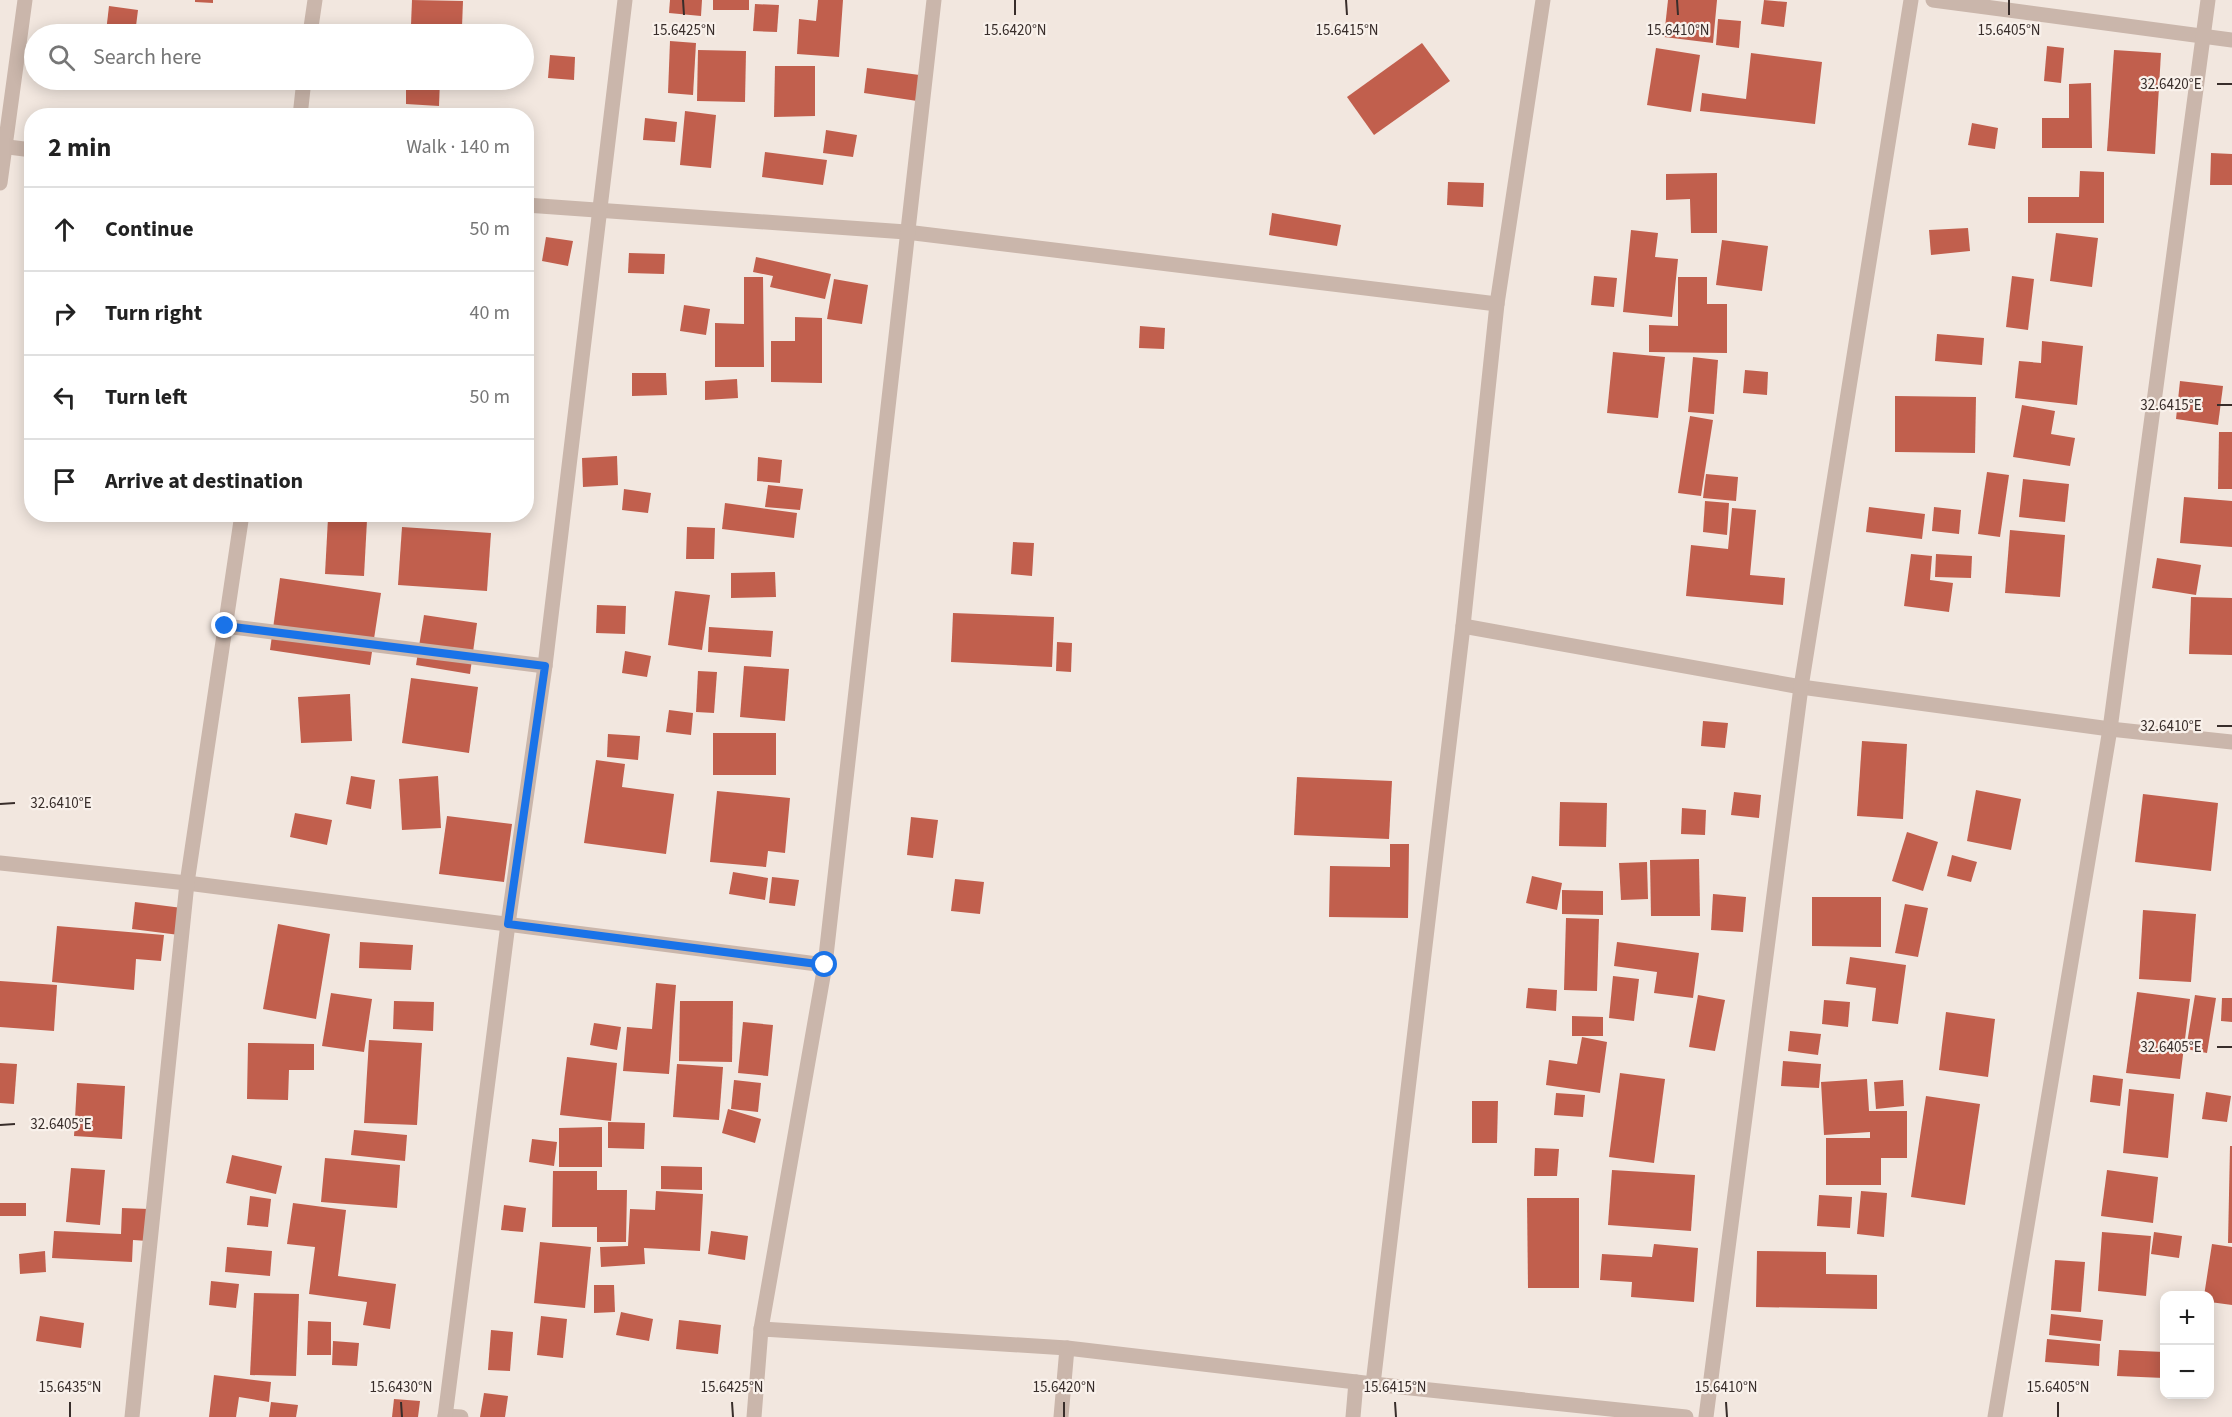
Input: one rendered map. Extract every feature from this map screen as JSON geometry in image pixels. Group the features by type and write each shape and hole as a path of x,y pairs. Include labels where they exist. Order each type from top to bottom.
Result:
{"street":[{"path":"0,183 2,147 25,0"},
{"path":"311,24 315,0"},
{"path":"450,1417 508,924 545,666 625,0"},
{"path":"754,1417 761,1329 825,965 934,0"},
{"path":"1372,1384 1463,626 1497,304 1543,0"},
{"path":"1706,1417 1802,687 1911,0"},
{"path":"1933,0 2232,40"},
{"path":"1995,1417 2110,729 2208,0"},
{"path":"301,108 303,90"},
{"path":"2,147 24,149"},
{"path":"534,206 906,232 1497,304"},
{"path":"132,1417 187,883 241,522"},
{"path":"225,626 545,666"},
{"path":"1463,626 1802,687 2110,729 2232,742"},
{"path":"0,863 187,883 825,965"},
{"path":"761,1329 1066,1348 1372,1384 1686,1417"},
{"path":"1061,1417 1066,1348"},
{"path":"1353,1417 1356,1382"}],"building":[{"path":"195,0 213,0 213,3 195,2"},
{"path":"412,0 463,1 462,24 411,24"},
{"path":"670,0 702,0 701,16 669,13"},
{"path":"713,0 749,0 749,10 713,10"},
{"path":"818,0 843,0 839,57 797,54 799,19 816,21"},
{"path":"1668,0 1717,0 1713,43 1664,37"},
{"path":"1764,0 1787,2 1784,27 1761,24"},
{"path":"755,4 779,5 777,32 753,31"},
{"path":"109,6 138,10 136,24 107,24"},
{"path":"1718,19 1741,21 1739,48 1716,45"},
{"path":"670,41 696,43 693,95 668,93"},
{"path":"1422,43 1450,81 1374,135 1347,97"},
{"path":"2047,46 2064,48 2061,83 2044,81"},
{"path":"1656,48 1700,55 1691,112 1647,105"},
{"path":"698,50 746,51 745,102 697,101"},
{"path":"2114,50 2161,53 2155,154 2107,151"},
{"path":"1751,53 1822,62 1815,124 1700,111 1702,93 1746,99"},
{"path":"550,55 575,57 574,80 548,78"},
{"path":"775,66 815,66 815,116 774,117"},
{"path":"867,68 927,76 924,102 864,93"},
{"path":"2091,83 2092,148 2042,148 2042,118 2069,118 2069,84"},
{"path":"406,90 440,90 439,106 406,104"},
{"path":"685,111 716,115 711,168 680,165"},
{"path":"645,118 677,122 675,142 643,140"},
{"path":"1972,123 1998,128 1995,149 1968,145"},
{"path":"826,130 857,135 853,157 823,153"},
{"path":"765,152 827,160 823,185 762,177"},
{"path":"2211,153 2232,154 2232,185 2210,185"},
{"path":"2080,171 2104,172 2104,223 2028,223 2028,197 2079,197"},
{"path":"1717,173 1717,233 1691,233 1690,199 1666,200 1666,174"},
{"path":"1448,182 1484,183 1483,207 1447,205"},
{"path":"1272,213 1341,225 1337,246 1269,235"},
{"path":"1968,228 1970,251 1931,255 1929,230"},
{"path":"1631,230 1658,233 1655,257 1678,259 1672,317 1623,312"},
{"path":"2056,233 2098,238 2092,287 2050,281"},
{"path":"546,237 573,241 568,266 542,261"},
{"path":"1722,240 1768,246 1762,291 1716,285"},
{"path":"629,253 665,254 664,274 628,273"},
{"path":"756,257 831,274 825,299 770,287 773,276 753,272"},
{"path":"1594,276 1617,278 1614,307 1591,305"},
{"path":"2012,276 2034,279 2028,330 2006,327"},
{"path":"744,277 763,277 764,367 715,367 715,323 744,324"},
{"path":"1678,277 1707,277 1707,304 1727,304 1727,353 1649,352 1649,325 1678,326"},
{"path":"834,279 868,285 862,324 827,319"},
{"path":"684,305 710,309 706,335 680,331"},
{"path":"795,317 822,318 822,383 771,382 771,341 795,341"},
{"path":"1140,326 1165,328 1164,349 1139,348"},
{"path":"1937,334 1984,338 1982,365 1935,361"},
{"path":"2042,341 2083,346 2077,405 2015,398 2019,361 2041,363"},
{"path":"1613,352 1665,357 1658,418 1607,413"},
{"path":"1693,357 1718,360 1714,414 1688,412"},
{"path":"1745,370 1768,372 1767,395 1743,393"},
{"path":"632,373 666,373 667,395 632,396"},
{"path":"737,379 738,398 705,400 705,381"},
{"path":"2180,381 2223,386 2218,425 2176,419"},
{"path":"1895,396 1976,397 1975,453 1895,452"},
{"path":"2022,405 2055,411 2051,434 2075,438 2070,466 2013,457"},
{"path":"1690,416 1713,420 1701,496 1678,493"},
{"path":"2219,432 2232,432 2232,489 2218,489"},
{"path":"617,456 618,485 583,487 582,458"},
{"path":"758,457 782,460 780,483 757,481"},
{"path":"1987,472 2009,475 2000,537 1978,534"},
{"path":"1706,474 1738,477 1736,501 1703,498"},
{"path":"2023,479 2069,484 2065,522 2019,517"},
{"path":"768,485 803,489 800,510 765,507"},
{"path":"624,489 651,493 648,513 622,510"},
{"path":"2184,497 2232,501 2232,547 2180,543"},
{"path":"1705,501 1729,503 1727,535 1703,532"},
{"path":"725,503 797,513 794,538 722,529"},
{"path":"1869,507 1925,514 1922,539 1866,532"},
{"path":"1934,507 1961,510 1959,534 1932,531"},
{"path":"1732,508 1756,510 1750,575 1785,578 1783,605 1686,596 1691,545 1728,549"},
{"path":"328,522 367,522 364,576 325,574"},
{"path":"402,527 491,533 487,591 398,585"},
{"path":"687,527 715,528 714,559 686,559"},
{"path":"2010,530 2065,535 2060,597 2005,593"},
{"path":"1013,542 1034,543 1032,576 1011,574"},
{"path":"1911,554 1932,556 1930,580 1953,583 1949,612 1904,606"},
{"path":"1936,554 1972,556 1971,578 1935,577"},
{"path":"2157,558 2201,565 2196,595 2152,588"},
{"path":"775,572 776,597 731,598 731,573"},
{"path":"280,578 381,593 370,665 270,650"},
{"path":"675,591 710,595 702,650 668,645"},
{"path":"2191,597 2232,598 2232,655 2189,654"},
{"path":"597,605 626,606 625,634 596,633"},
{"path":"953,613 1054,617 1052,667 951,662"},
{"path":"424,615 477,623 470,674 416,665"},
{"path":"709,627 773,631 771,657 708,652"},
{"path":"1057,642 1072,643 1071,672 1056,671"},
{"path":"625,651 651,656 647,677 622,673"},
{"path":"744,666 789,669 785,721 740,717"},
{"path":"698,671 717,672 714,713 696,712"},
{"path":"411,678 478,687 469,753 402,743"},
{"path":"350,694 352,741 301,743 298,697"},
{"path":"669,710 693,713 691,735 666,732"},
{"path":"1703,721 1728,723 1725,748 1701,746"},
{"path":"713,733 776,733 776,775 713,775"},
{"path":"608,734 640,736 638,760 607,757"},
{"path":"1862,741 1907,744 1903,819 1857,816"},
{"path":"596,760 625,764 622,787 674,794 666,854 584,843"},
{"path":"351,776 375,780 371,809 346,804"},
{"path":"438,776 441,828 402,830 399,779"},
{"path":"1297,777 1392,781 1389,839 1294,835"},
{"path":"1976,790 2021,799 2011,850 1967,841"},
{"path":"717,791 790,798 785,853 768,851 766,867 710,862"},
{"path":"1734,792 1761,795 1759,818 1731,815"},
{"path":"2143,794 2218,803 2211,871 2135,862"},
{"path":"1560,802 1607,803 1606,847 1559,846"},
{"path":"1682,808 1706,810 1705,835 1681,834"},
{"path":"295,813 332,820 327,845 290,837"},
{"path":"447,816 512,824 504,882 439,874"},
{"path":"911,817 938,820 933,858 907,855"},
{"path":"1907,832 1938,842 1923,891 1892,881"},
{"path":"1390,844 1409,844 1408,918 1329,917 1330,866 1390,867"},
{"path":"1952,855 1977,862 1971,882 1947,876"},
{"path":"1699,859 1700,916 1651,916 1650,860"},
{"path":"1647,862 1648,899 1621,900 1619,863"},
{"path":"733,872 768,878 765,900 729,894"},
{"path":"1532,876 1562,883 1557,910 1526,903"},
{"path":"772,877 799,880 795,906 769,903"},
{"path":"955,879 984,882 980,914 951,911"},
{"path":"1562,890 1603,891 1603,915 1562,914"},
{"path":"1713,894 1746,897 1743,932 1711,930"},
{"path":"1812,897 1881,897 1881,947 1812,946"},
{"path":"135,902 190,909 187,936 132,929"},
{"path":"1905,904 1928,908 1918,957 1895,953"},
{"path":"2143,910 2196,914 2191,982 2139,979"},
{"path":"1566,918 1599,919 1597,991 1564,990"},
{"path":"278,924 330,934 316,1019 263,1009"},
{"path":"57,926 164,935 161,961 136,959 134,990 52,982"},
{"path":"360,942 413,945 411,970 359,968"},
{"path":"1617,942 1699,953 1693,998 1654,993 1657,972 1614,966"},
{"path":"1850,957 1906,965 1898,1024 1872,1021 1876,988 1846,984"},
{"path":"1613,976 1639,979 1634,1021 1609,1018"},
{"path":"0,981 57,985 54,1031 0,1027"},
{"path":"656,983 676,985 669,1074 623,1071 627,1027 652,1029"},
{"path":"1528,988 1557,990 1556,1011 1526,1008"},
{"path":"2137,992 2190,999 2180,1079 2126,1073"},
{"path":"331,993 372,999 364,1052 322,1046"},
{"path":"1698,995 1725,1000 1715,1051 1689,1047"},
{"path":"2195,995 2216,998 2207,1053 2186,1049"},
{"path":"2222,998 2232,998 2232,1022 2221,1021"},
{"path":"1824,1000 1850,1002 1848,1027 1822,1024"},
{"path":"394,1001 434,1002 433,1031 393,1029"},
{"path":"680,1001 733,1001 732,1062 679,1061"},
{"path":"1946,1012 1995,1019 1988,1077 1939,1070"},
{"path":"1572,1016 1603,1017 1603,1036 1572,1036"},
{"path":"743,1022 773,1025 768,1076 738,1073"},
{"path":"594,1023 621,1027 617,1050 590,1045"},
{"path":"1790,1031 1821,1034 1818,1055 1788,1051"},
{"path":"1582,1037 1607,1042 1600,1093 1546,1085 1549,1060 1577,1064"},
{"path":"369,1040 422,1043 417,1125 364,1123"},
{"path":"248,1043 314,1044 314,1070 289,1070 288,1100 247,1099"},
{"path":"567,1057 617,1063 611,1121 560,1115"},
{"path":"1783,1061 1821,1064 1819,1088 1781,1086"},
{"path":"0,1063 17,1064 14,1104 0,1103"},
{"path":"677,1064 723,1067 719,1120 673,1117"},
{"path":"1620,1073 1665,1079 1654,1163 1609,1157"},
{"path":"2093,1075 2123,1079 2120,1106 2090,1102"},
{"path":"1867,1079 1869,1111 1907,1111 1907,1158 1881,1158 1881,1185 1826,1185 1826,1138 1870,1138 1870,1132 1824,1135 1821,1082"},
{"path":"734,1080 761,1083 758,1112 731,1109"},
{"path":"1903,1080 1904,1106 1876,1109 1874,1082"},
{"path":"77,1083 125,1086 122,1139 74,1136"},
{"path":"2129,1089 2174,1094 2168,1158 2123,1153"},
{"path":"2206,1092 2231,1096 2227,1122 2202,1119"},
{"path":"1556,1093 1585,1095 1583,1117 1554,1115"},
{"path":"1926,1096 1980,1104 1965,1205 1911,1197"},
{"path":"1472,1101 1498,1101 1497,1143 1472,1143"},
{"path":"728,1109 761,1119 755,1143 722,1133"},
{"path":"608,1122 645,1123 644,1149 608,1148"},
{"path":"602,1127 602,1167 559,1167 559,1128"},
{"path":"354,1130 407,1135 405,1161 351,1155"},
{"path":"532,1139 557,1142 554,1166 529,1162"},
{"path":"2230,1146 2232,1146 2232,1243 2228,1243"},
{"path":"1535,1148 1559,1149 1557,1176 1534,1176"},
{"path":"232,1155 282,1166 276,1194 226,1183"},
{"path":"325,1158 400,1165 397,1208 321,1202"},
{"path":"661,1166 702,1167 702,1190 661,1189"},
{"path":"71,1168 105,1170 100,1225 66,1222"},
{"path":"1612,1170 1695,1175 1691,1231 1608,1225"},
{"path":"2107,1170 2158,1177 2153,1223 2101,1216"},
{"path":"553,1171 597,1171 597,1190 627,1190 626,1242 597,1242 597,1227 552,1227"},
{"path":"656,1191 703,1194 700,1251 644,1248 645,1264 601,1267 600,1247 628,1246 630,1209 655,1210"},
{"path":"1861,1191 1887,1193 1884,1237 1857,1234"},
{"path":"1819,1195 1852,1197 1850,1228 1817,1226"},
{"path":"250,1196 271,1199 268,1227 247,1225"},
{"path":"1527,1198 1579,1198 1579,1288 1528,1288"},
{"path":"0,1203 26,1203 26,1216 0,1216"},
{"path":"293,1203 346,1210 338,1276 396,1284 390,1329 363,1325 367,1302 309,1294 315,1247 287,1244"},
{"path":"504,1205 526,1208 523,1232 501,1230"},
{"path":"122,1208 149,1209 148,1241 133,1240 132,1262 52,1258 54,1231 121,1234"},
{"path":"711,1231 748,1236 745,1260 708,1254"},
{"path":"2102,1232 2151,1236 2146,1296 2098,1291"},
{"path":"2154,1232 2182,1236 2179,1258 2151,1254"},
{"path":"540,1242 591,1247 585,1308 534,1303"},
{"path":"1654,1244 1698,1248 1694,1302 1631,1297 1632,1282 1600,1280 1602,1254 1652,1257"},
{"path":"2212,1244 2232,1247 2232,1305 2214,1303 2214,1291 2205,1291"},
{"path":"227,1247 272,1251 270,1276 225,1272"},
{"path":"45,1251 46,1272 20,1274 19,1254"},
{"path":"1757,1251 1826,1252 1826,1274 1877,1275 1877,1309 1756,1307"},
{"path":"2055,1260 2085,1262 2081,1312 2051,1310"},
{"path":"211,1281 239,1284 236,1308 209,1305"},
{"path":"594,1285 614,1285 615,1312 594,1313"},
{"path":"254,1293 299,1294 296,1376 250,1375"},
{"path":"621,1312 653,1319 649,1341 616,1335"},
{"path":"2051,1314 2103,1320 2101,1341 2049,1335"},
{"path":"40,1316 84,1323 81,1348 36,1341"},
{"path":"541,1316 567,1319 563,1358 537,1355"},
{"path":"679,1320 721,1325 718,1354 676,1349"},
{"path":"308,1321 331,1322 331,1355 307,1355"},
{"path":"491,1330 513,1332 510,1371 488,1370"},
{"path":"2047,1339 2100,1344 2099,1366 2045,1362"},
{"path":"333,1341 359,1343 357,1366 332,1365"},
{"path":"2119,1350 2160,1352 2160,1378 2117,1376"},
{"path":"214,1375 271,1382 269,1402 239,1397 236,1417 209,1417"},
{"path":"484,1393 508,1396 505,1417 480,1417"},
{"path":"394,1399 420,1401 418,1417 392,1417"},
{"path":"271,1402 298,1405 296,1417 269,1417"}],"route":[{"path":"225,626 545,666 508,924 825,965"}]}
